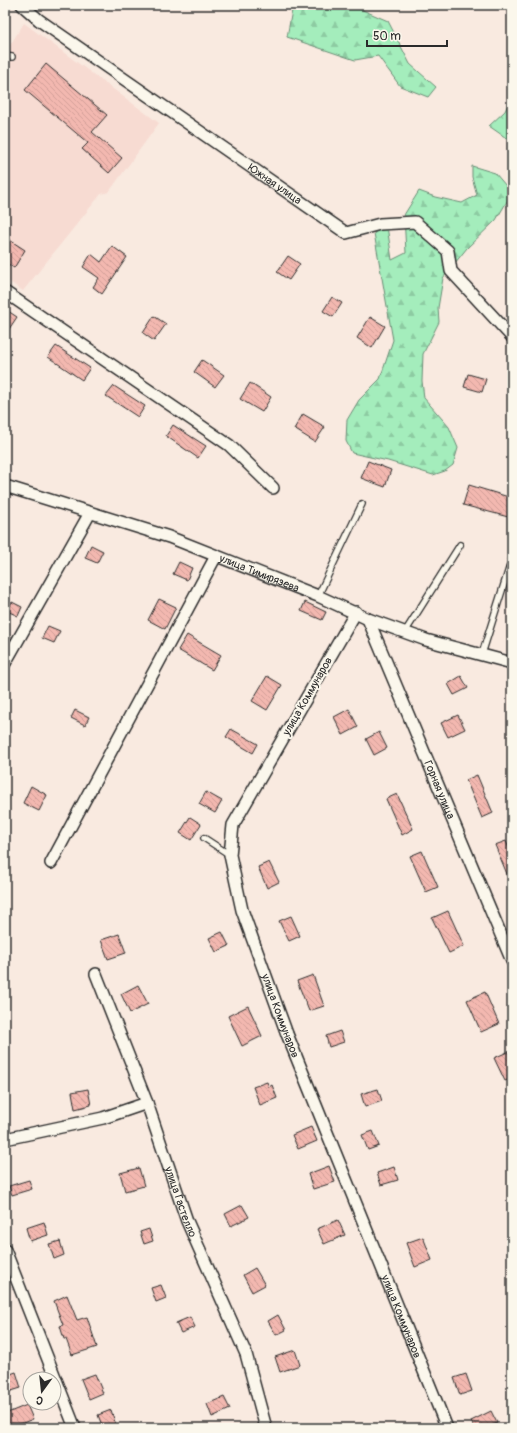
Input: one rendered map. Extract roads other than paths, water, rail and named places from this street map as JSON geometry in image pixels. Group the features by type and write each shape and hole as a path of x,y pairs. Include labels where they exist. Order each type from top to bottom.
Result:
{"street":[{"name":"Южная улица","path":"22,5 39,20 346,234 380,224 415,222 448,251 452,270 512,337"},
{"path":"5,292 229,445 273,488"},
{"name":"улица Тимирязева","path":"5,486 169,537 426,640 512,663"},
{"path":"5,663 90,513"},
{"path":"51,863 216,556"},
{"name":"улица Коммунаров","path":"356,612 233,825 230,855 242,910 288,1034 447,1428"},
{"name":"Горная улица","path":"368,618 512,961"},
{"name":"улица Гастелло","path":"96,974 147,1103 187,1221 246,1354 266,1428"},
{"path":"5,1139 103,1118 147,1103"},
{"path":"5,1250 75,1428"}],"lane":[{"path":"5,56 12,57"},
{"path":"318,596 362,504"},
{"path":"405,632 460,545"},
{"path":"482,654 512,559"},
{"path":"204,838 230,855"}]}
